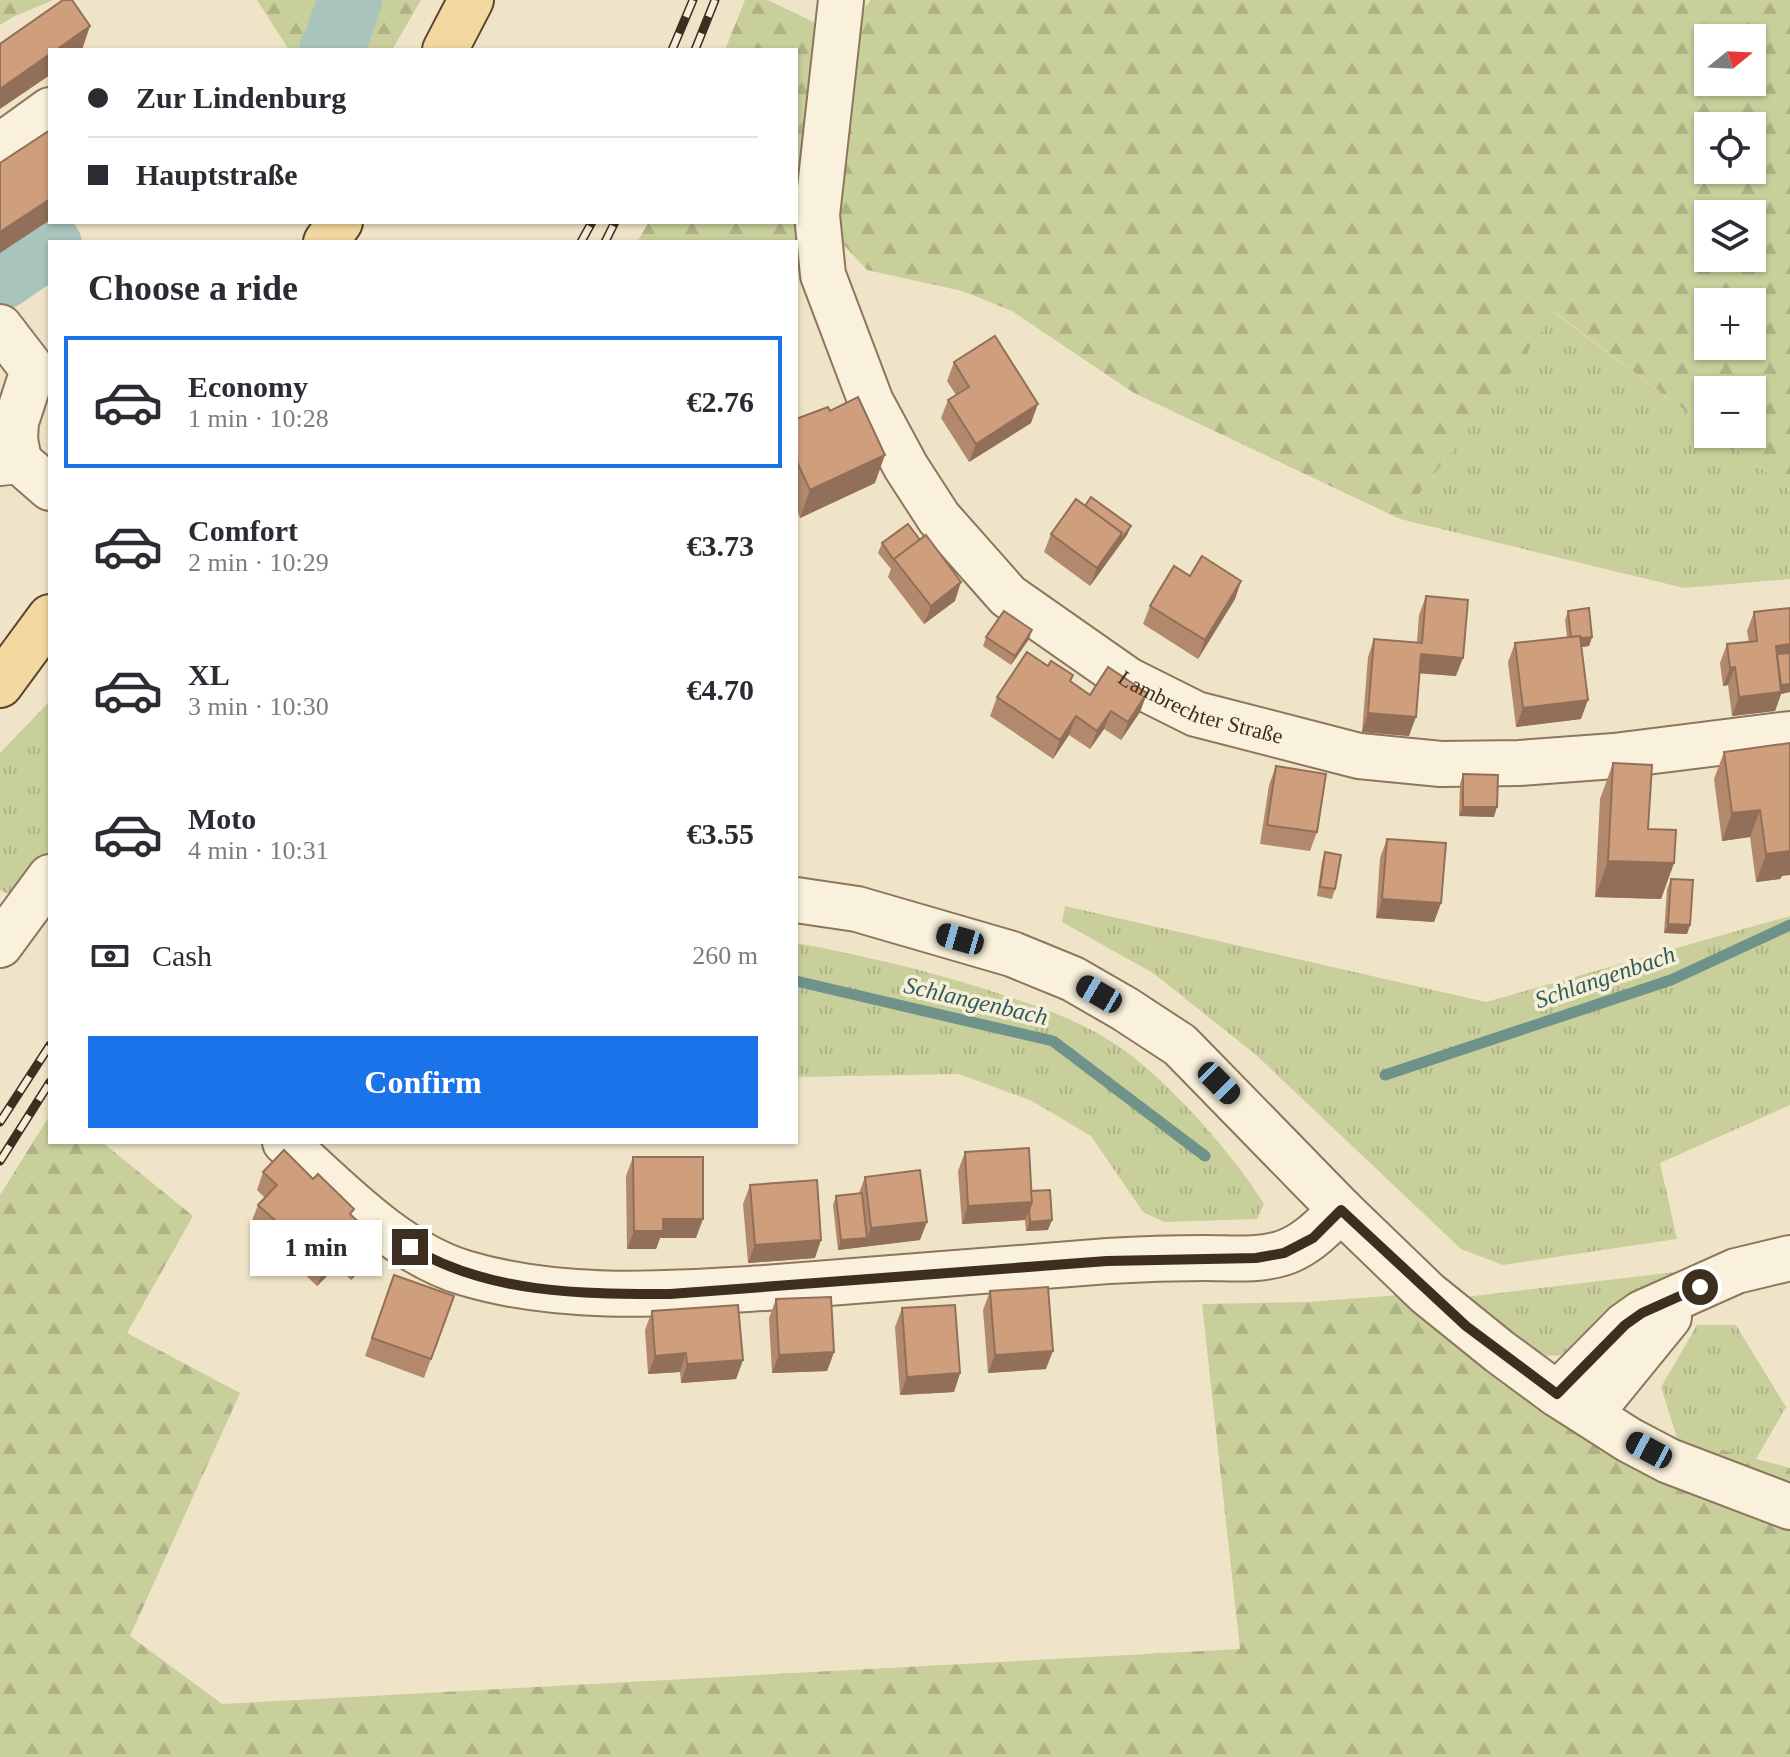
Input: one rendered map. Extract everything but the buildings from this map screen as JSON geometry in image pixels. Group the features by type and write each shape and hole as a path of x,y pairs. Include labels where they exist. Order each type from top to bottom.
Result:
{"main road":[{"path":"446,48 471,0"},
{"path":"4,679 48,620"}],"street":[{"name":"Lambrechter Straße","path":"839,14 817,215 823,275 871,402 906,467 939,518 1008,596 1128,680 1196,714 1359,756 1441,764 1519,763 1614,756 1790,734"},
{"path":"0,146 48,111"},
{"path":"0,327 33,370 16,422 15,439 23,471"},
{"path":"4,679 48,657"},
{"path":"0,945 48,880"},
{"path":"798,900 871,913 1012,954 1073,979 1180,1045 1341,1210 1466,1326 1573,1404 1669,1461 1790,1507"},
{"path":"296,1152 394,1237 426,1256 461,1272 503,1283 602,1294 670,1294 1156,1258 1256,1258 1284,1253 1313,1238 1341,1210"},
{"path":"1573,1404 1686,1295 1736,1271 1790,1258"}],"green space":[{"path":"0,0 53,0 0,25"},
{"path":"257,0 421,0 393,48 288,48"},
{"path":"745,0 768,0 840,35 871,0 1790,0 1790,490 1734,448 1766,448 1766,376 1694,376 1694,417 1556,313 1400,519 1134,393 1012,311 962,291 867,270 842,243 798,255 798,240 638,240 648,224 798,224 798,48 726,48"},
{"path":"1555,313 1694,417 1694,448 1734,448 1790,490 1790,579 1684,588 1400,519"},
{"path":"48,703 48,913 0,890 0,753"},
{"path":"1065,906 1486,1002 1790,916 1790,1105 1660,1163 1677,1239 1503,1265 1461,1249 1255,1054 1153,973 1062,922"},
{"path":"798,943 965,983 1048,1011 1101,1035 1143,1065 1182,1101 1219,1143 1264,1204 1257,1219 1164,1222 1143,1212 1091,1136 1032,1101 959,1074 798,1077"},
{"path":"48,1118 48,1144 104,1144 193,1216 127,1333 240,1393 130,1636 222,1704 1240,1649 1202,1304 1307,1302 1427,1293 1590,1414 1790,1468 1790,1757 0,1757 0,1195"},
{"path":"1675,1272 1610,1313 1572,1355 1541,1356 1465,1297"},
{"path":"1697,1325 1736,1325 1786,1407 1756,1459 1677,1438 1661,1387"}],"waterway":[{"path":"333,48 350,0"},
{"path":"0,279 48,246"},
{"name":"Schlangenbach","path":"1385,1075 1671,980 1790,925"},
{"name":"Schlangenbach","path":"798,981 1053,1041 1205,1156"}],"railway":[{"path":"673,48 693,0"},
{"path":"696,48 715,0"},
{"path":"582,240 591,224"},
{"path":"606,240 614,224"},
{"path":"0,1122 48,1048"},
{"path":"0,1161 48,1085"}],"route":[{"path":"410,1247 461,1272 503,1283 602,1294 670,1294 1107,1261 1256,1258 1284,1253 1313,1238 1341,1210 1427,1293 1557,1394 1625,1325 1642,1313 1700,1287"}]}
